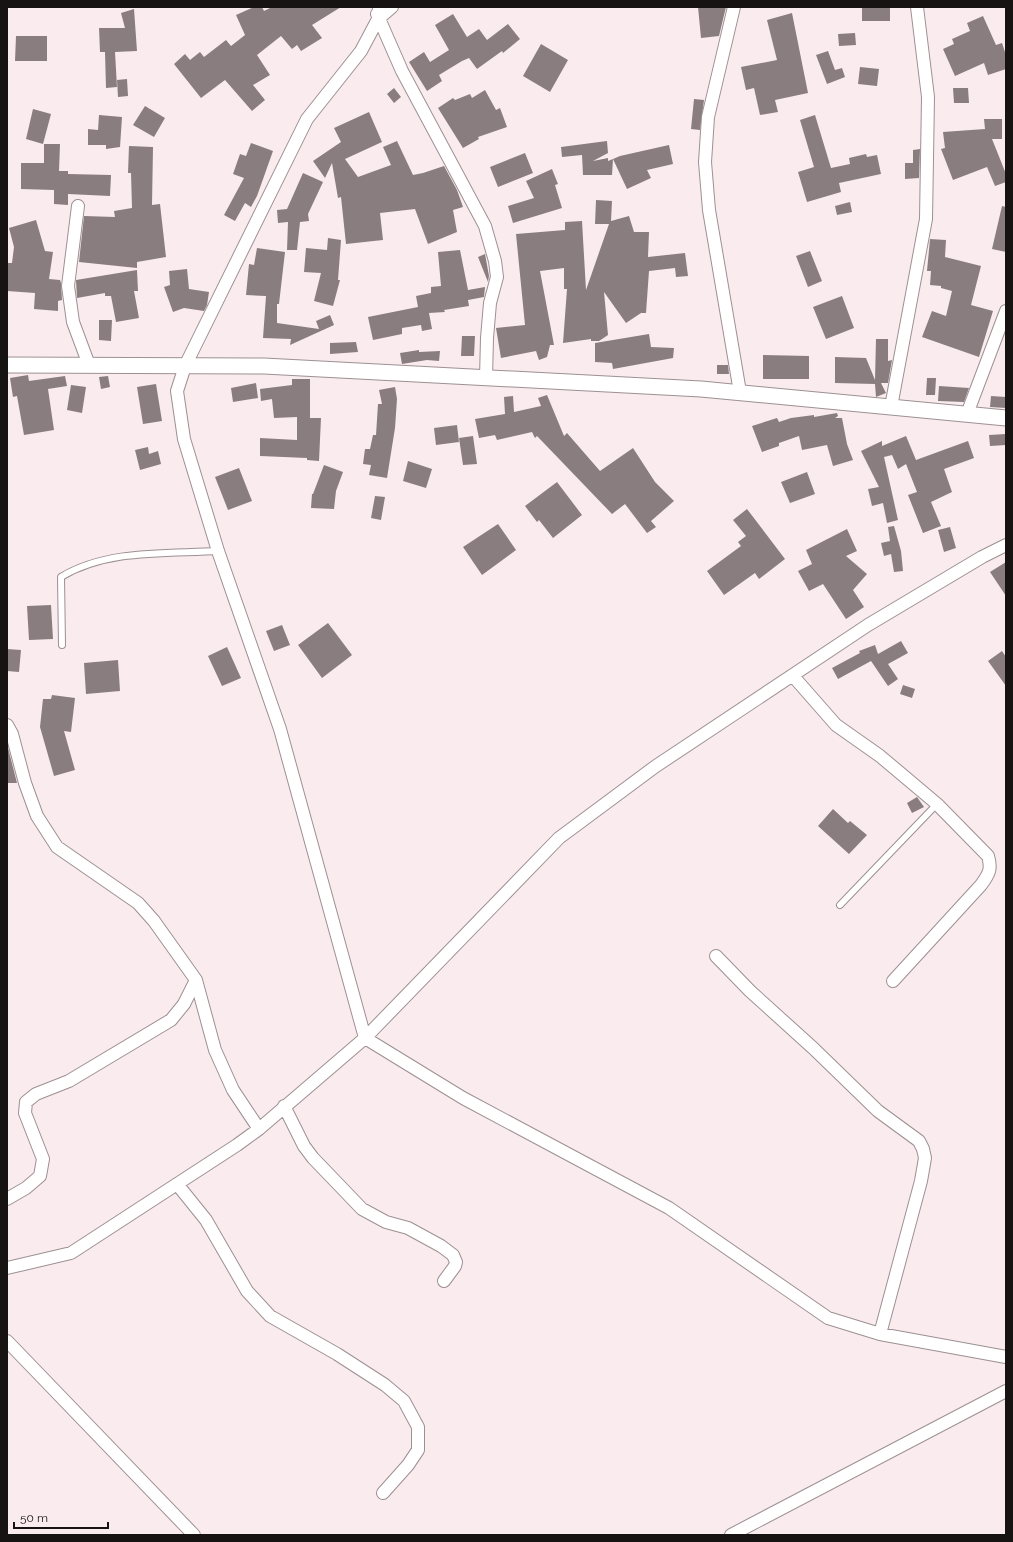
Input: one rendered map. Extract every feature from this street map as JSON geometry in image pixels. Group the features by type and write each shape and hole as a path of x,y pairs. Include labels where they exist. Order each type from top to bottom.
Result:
{"street":[{"path":"374,7 379,13 402,71 485,226 495,261 497,278 490,303 486,338 486,378"},
{"path":"392,7 379,13 362,51 307,119 185,366 177,391 184,439 218,551 280,729 365,1038 463,1098 669,1208 828,1318 880,1334 1006,1357"},
{"path":"734,7 708,117 705,162 709,210 740,392"},
{"path":"891,407 926,219 928,97 917,7"},
{"path":"78,206 68,286 73,322 89,365"},
{"path":"967,414 1006,311"},
{"path":"7,365 264,366 740,392 1006,418"},
{"path":"7,1268 71,1252 177,1184 259,1128 365,1038 559,838 656,766 868,625 982,557 1006,545"},
{"path":"793,676 836,725 880,756 937,804 988,856 991,865 990,872 981,885 893,981"},
{"path":"7,725 12,734 25,783 37,816 56,847 138,903 154,921 196,980 216,1050 233,1090 259,1128"},
{"path":"716,956 750,991 813,1048 878,1111 919,1141 923,1149 925,1158 921,1181 880,1334"},
{"path":"7,1198 26,1188 40,1176 43,1159 25,1113 26,1102 36,1094 69,1081 171,1020 184,1004 196,980"},
{"path":"284,1106 312,1158 362,1209 386,1222 408,1228 441,1246 453,1255 456,1262 455,1266 444,1281"},
{"path":"177,1184 206,1220 247,1291 270,1316 338,1354 385,1384 404,1401 418,1427 418,1450 408,1465 383,1493"},
{"path":"7,1340 194,1535"},
{"path":"731,1535 1006,1391"}],"lane":[{"path":"62,645 61,577 76,568 96,561 129,555 218,551"},
{"path":"840,905 937,804"}],"building":[{"path":"254,7 262,7 264,11 272,7 341,7 312,25 322,38 301,51 297,45 292,49 281,36 257,55 270,75 253,85 265,100 252,111 225,80 201,98 174,64 185,54 190,60 200,52 204,57 226,40 231,46 245,35 236,15"},
{"path":"698,7 726,7 719,36 701,38"},
{"path":"862,7 890,7 890,21 862,21"},
{"path":"134,9 137,51 115,52 117,87 106,88 105,52 100,52 99,28 125,28 121,13"},
{"path":"792,13 808,93 775,100 778,112 760,115 754,88 746,90 741,67 777,60 767,20"},
{"path":"453,14 467,37 479,29 487,40 508,24 520,39 503,53 502,51 477,69 469,58 462,61 439,75 442,81 427,91 409,62 424,52 430,62 449,50 435,25"},
{"path":"983,16 996,45 1002,43 1006,55 1006,69 988,75 984,63 955,76 943,49 954,44 952,39 970,31 967,23"},
{"path":"855,33 856,45 839,46 838,34"},
{"path":"16,36 47,36 47,61 15,61"},
{"path":"541,44 568,60 550,92 523,76"},
{"path":"828,51 835,70 842,68 845,77 827,84 816,55"},
{"path":"860,67 879,69 877,86 858,84"},
{"path":"127,79 128,96 118,97 117,80"},
{"path":"394,88 401,97 394,103 387,94"},
{"path":"953,88 968,88 969,103 954,103"},
{"path":"485,90 496,110 500,108 507,127 478,137 479,139 463,148 438,108 453,98 455,100 470,94 472,98"},
{"path":"694,99 704,100 700,130 691,129"},
{"path":"145,106 165,118 154,137 133,125"},
{"path":"33,109 51,114 43,144 26,139"},
{"path":"369,112 382,142 345,159 358,177 391,165 383,147 397,141 413,175 444,166 457,190 463,207 453,210 457,232 428,244 415,209 380,213 383,240 346,244 341,197 338,198 332,163 325,178 313,161 341,142 334,128"},
{"path":"99,115 122,117 120,147 106,149 106,145 88,145 88,129 98,130"},
{"path":"815,115 831,168 850,164 849,158 866,154 867,157 877,155 881,174 839,183 841,192 807,202 798,172 814,167 800,120"},
{"path":"984,119 1002,119 1002,139 992,139 1006,174 1006,182 995,186 987,167 953,180 941,149 945,148 943,132 985,129"},
{"path":"607,141 608,153 593,161 608,158 608,161 613,159 612,175 583,175 582,155 562,157 561,147"},
{"path":"251,143 273,151 257,196 251,207 245,203 235,221 224,215 244,178 233,174 240,154 246,156"},
{"path":"44,144 60,144 59,171 68,171 68,174 111,175 110,196 68,194 68,205 54,204 54,190 21,189 21,163 44,163"},
{"path":"669,145 673,164 647,170 651,178 627,189 613,159 620,156"},
{"path":"129,146 153,147 152,205 160,204 166,257 137,262 137,268 79,262 84,216 115,217 114,211 132,208 131,173 128,173"},
{"path":"920,149 919,178 905,179 905,163 913,163 913,150"},
{"path":"525,153 533,173 498,187 490,167"},
{"path":"552,169 558,184 555,185 562,208 513,223 508,206 534,198 526,181"},
{"path":"303,173 323,182 308,214 309,221 300,222 297,250 287,250 288,222 278,223 277,210 287,209"},
{"path":"596,200 612,201 611,221 629,216 634,232 649,232 648,257 685,253 688,276 676,277 675,268 649,271 646,313 641,313 626,323 604,292 608,335 599,341 591,341 591,339 563,343 567,289 564,289 564,268 540,271 554,345 550,345 547,357 539,360 536,351 501,358 496,328 525,325 516,234 565,230 565,222 582,221 586,290 609,224 595,224"},
{"path":"850,202 852,212 837,215 835,206"},
{"path":"1002,206 1006,207 1006,252 992,249"},
{"path":"36,220 45,251 53,252 49,279 60,280 61,283 62,300 58,301 58,311 34,309 35,293 7,291 7,263 12,263 14,247 9,228"},
{"path":"328,238 341,240 338,280 340,280 333,306 314,301 321,273 304,272 306,248 327,250"},
{"path":"930,239 946,240 945,257 981,266 971,305 993,311 979,357 922,337 932,311 946,316 952,291 941,288 941,286 930,285 931,271 927,271"},
{"path":"257,248 285,252 279,304 277,304 277,323 319,329 316,321 330,315 334,325 290,345 291,339 263,338 266,296 246,295 249,264 254,265"},
{"path":"460,250 468,290 485,287 484,297 468,300 469,306 444,310 445,312 429,313 432,329 422,331 421,325 402,328 402,334 373,340 368,317 418,307 416,296 431,293 431,287 441,286 438,252"},
{"path":"810,251 822,281 808,287 796,256"},
{"path":"485,254 489,276 488,282 478,257"},
{"path":"187,269 189,289 209,292 207,305 204,311 184,308 173,312 164,287 170,285 169,271"},
{"path":"137,270 138,291 134,291 139,318 116,322 111,296 105,296 105,293 77,298 76,280"},
{"path":"842,296 854,328 826,339 813,307"},
{"path":"99,320 112,320 111,341 99,340"},
{"path":"649,334 651,347 674,348 673,358 613,369 612,363 595,362 595,343"},
{"path":"462,336 475,336 474,356 461,356"},
{"path":"876,339 888,339 888,361 892,360 888,383 881,383 886,393 876,397 875,384 835,383 835,357 866,358 875,380"},
{"path":"356,342 358,352 330,354 330,343"},
{"path":"419,350 419,352 440,351 439,361 427,360 402,364 400,353"},
{"path":"763,355 809,356 809,379 763,379"},
{"path":"717,365 728,365 729,374 717,374"},
{"path":"28,375 29,381 65,376 67,386 48,389 54,430 24,435 17,396 13,397 10,378"},
{"path":"108,376 110,387 101,389 99,377"},
{"path":"927,378 936,378 935,395 926,395"},
{"path":"292,379 310,379 310,418 321,418 319,461 307,460 307,458 260,456 260,438 297,440 297,417 274,418 272,399 261,401 260,389 292,385"},
{"path":"256,383 258,398 233,402 231,388"},
{"path":"156,384 162,421 143,424 137,387"},
{"path":"71,385 86,387 82,413 67,410"},
{"path":"939,386 969,388 964,402 938,401"},
{"path":"395,387 397,399 395,428 387,478 369,475 371,465 363,464 365,449 370,449 373,435 376,435 378,404 382,404 379,390"},
{"path":"547,395 564,436 567,433 600,471 633,448 655,482 674,501 651,521 656,527 647,533 625,504 612,514 537,436 535,438 532,432 497,440 495,435 479,438 475,419 505,414 504,397 513,396 514,412 541,406 538,398"},
{"path":"991,396 1006,397 1006,408 990,407"},
{"path":"837,413 838,416 835,418 842,418 847,444 853,460 833,466 827,445 802,450 799,436 779,443 779,446 762,452 752,426 777,418 779,422 791,418 814,415 814,417"},
{"path":"457,425 459,442 436,445 434,428"},
{"path":"1006,434 1006,445 990,446 989,435"},
{"path":"473,436 477,464 463,465 459,438"},
{"path":"906,436 916,460 968,441 974,458 944,469 952,492 931,502 941,526 923,533 908,495 917,492 906,464 898,469 892,455 884,457 898,520 887,523 883,503 872,506 868,489 879,487 861,451 882,441 882,446"},
{"path":"148,447 149,454 158,451 161,464 140,470 135,450"},
{"path":"408,461 432,469 426,488 403,481"},
{"path":"324,465 343,472 336,491 334,509 311,508 312,494"},
{"path":"239,468 252,501 228,510 215,477"},
{"path":"807,472 815,494 790,503 781,482"},
{"path":"557,482 582,515 553,538 539,520 537,522 525,506"},
{"path":"375,496 385,497 381,520 371,518"},
{"path":"747,509 785,559 759,579 755,573 724,595 707,571 741,546 738,542 746,536 733,520"},
{"path":"498,524 516,550 482,575 463,547"},
{"path":"894,526 901,551 903,571 894,572 891,554 884,556 881,543 890,541 888,527"},
{"path":"950,527 956,548 944,552 938,530"},
{"path":"847,529 857,551 846,556 867,574 853,590 864,607 846,619 823,584 809,591 798,571 812,564 806,550"},
{"path":"1006,562 1006,596 990,572"},
{"path":"51,605 53,639 29,640 27,606"},
{"path":"328,623 352,655 322,678 298,645"},
{"path":"282,625 290,645 274,651 266,631"},
{"path":"901,641 908,653 888,664 898,679 888,686 871,661 838,679 832,668 860,653 859,651 875,645 878,654"},
{"path":"227,647 241,678 222,686 208,656"},
{"path":"7,649 21,650 19,672 7,671"},
{"path":"1002,651 1006,657 1006,686 988,661"},
{"path":"118,660 120,691 86,694 84,663"},
{"path":"903,685 915,689 912,698 900,694"},
{"path":"52,695 75,698 71,732 64,731 75,770 54,776 40,727 43,699 51,699"},
{"path":"7,744 17,783 7,783"},
{"path":"917,797 924,807 912,813 907,803"},
{"path":"833,809 848,823 850,821 867,835 849,854 818,826"}]}
